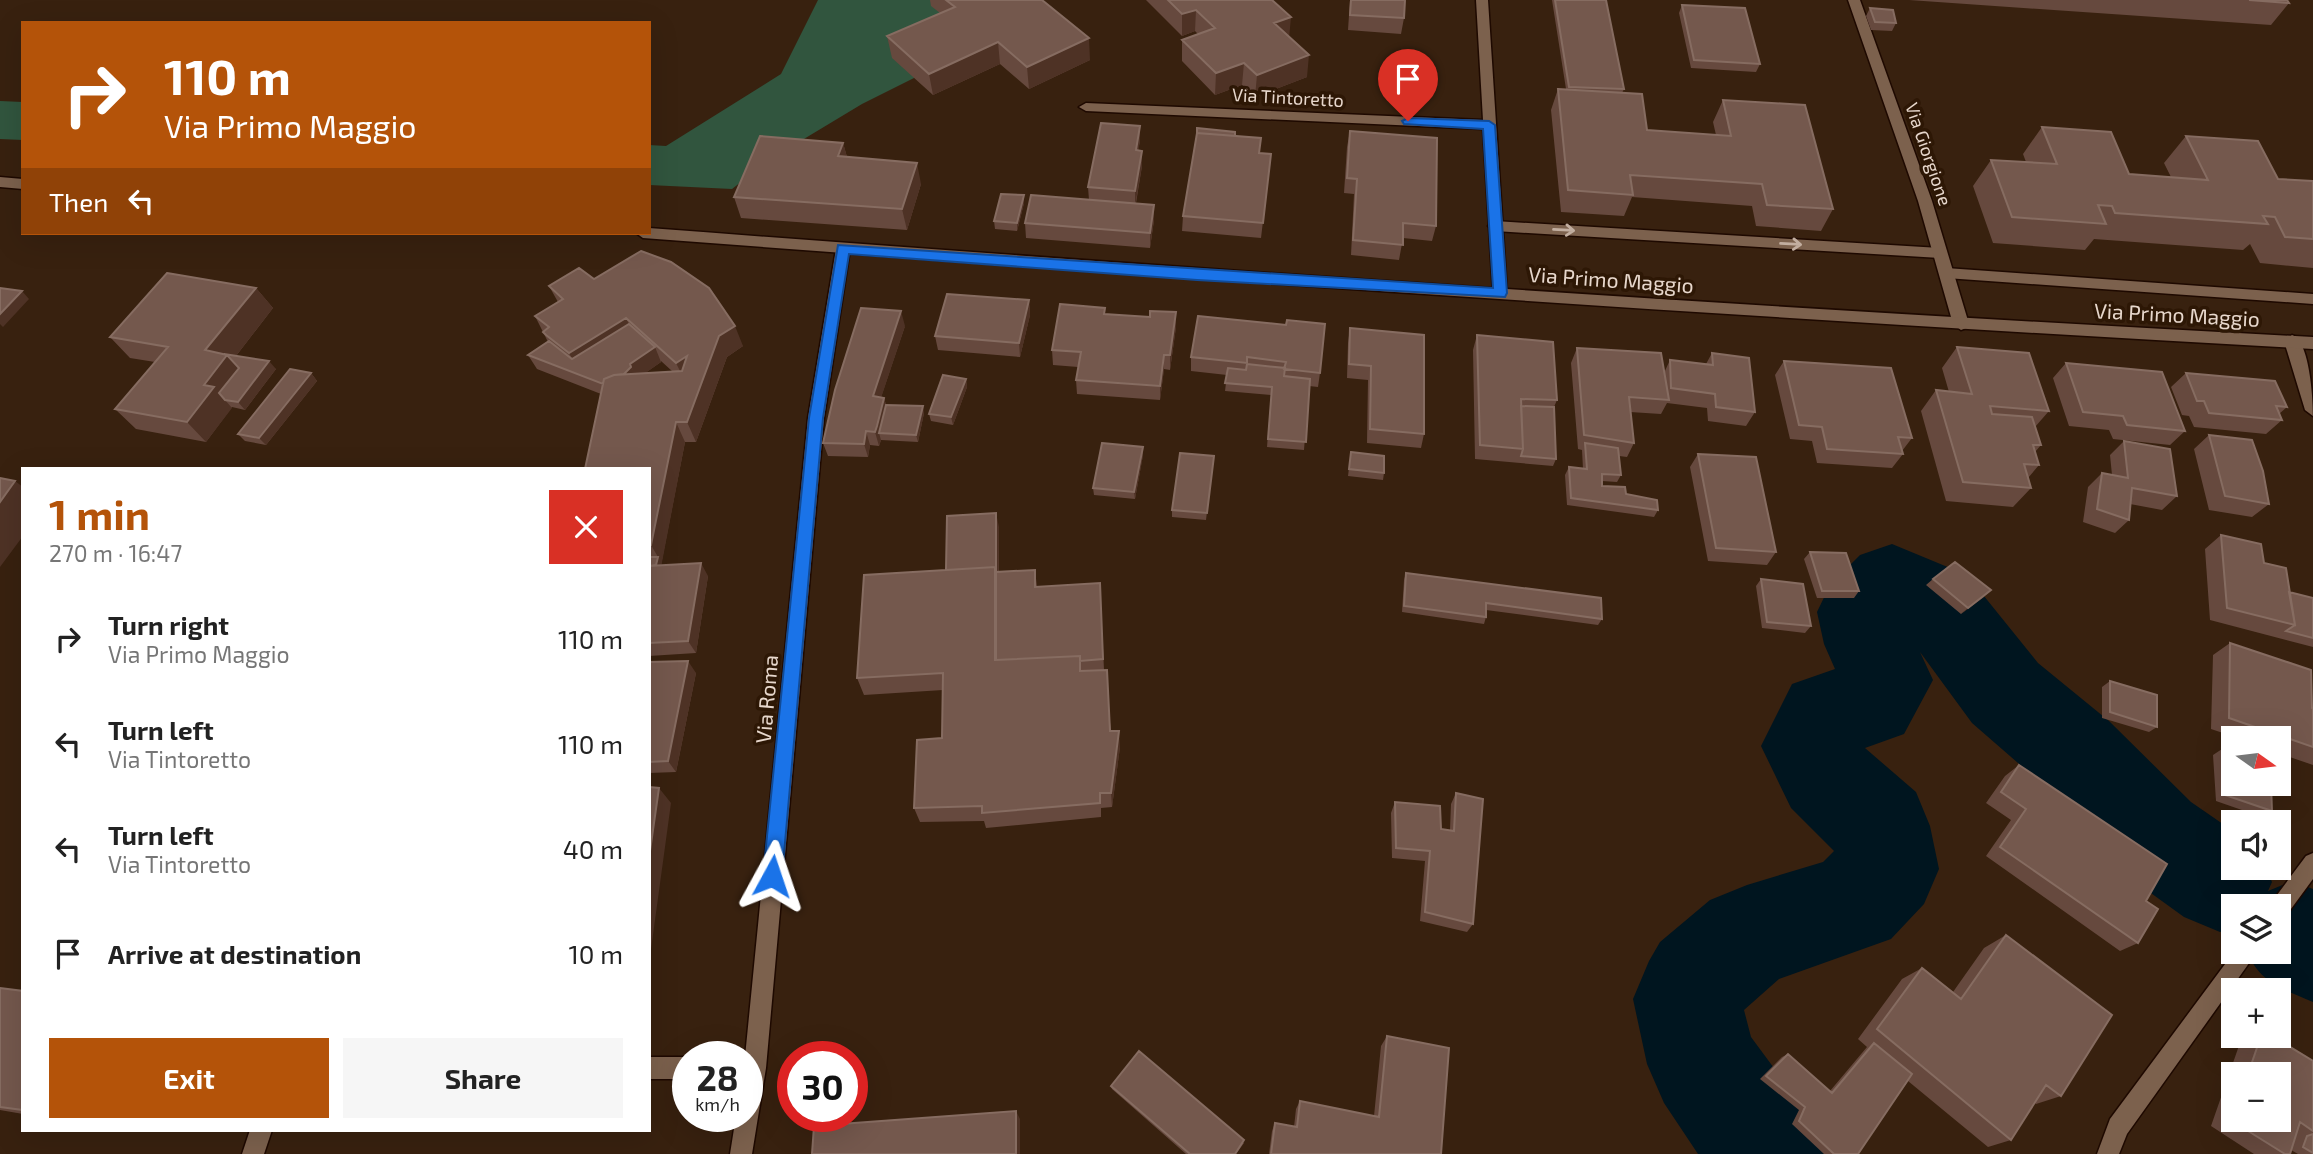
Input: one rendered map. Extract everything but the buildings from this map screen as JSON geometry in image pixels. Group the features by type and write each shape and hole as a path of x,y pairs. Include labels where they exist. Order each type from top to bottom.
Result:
{"street":[{"path":"1482,0 1500,293"},
{"name":"Via Giorgione","path":"1854,0 1925,201 1961,324"},
{"name":"Via Tintoretto","path":"1086,107 1489,125"},
{"path":"0,182 21,184"},
{"path":"1496,226 1940,253"},
{"name":"Via Primo Maggio","path":"651,233 1197,275 1961,324 2313,343"},
{"name":"Via Roma","path":"754,1041 812,457 843,249"},
{"path":"1946,273 2313,299"},
{"path":"2291,341 2313,410"},
{"path":"2290,894 2313,863"},
{"path":"2108,1154 2118,1127 2238,964"},
{"path":"651,1068 672,1068"},
{"path":"253,1154 260,1132"},
{"name":"Via Roma","path":"741,1154 744,1132"}],"green space":[{"path":"818,0 971,0 920,75 862,104 769,160 732,189 651,185 651,145 666,146 781,74"},
{"path":"0,101 21,102 21,140 0,139"}],"waterway":[{"path":"1766,1154 1703,1064 1687,999 1698,980 1747,937 1854,903 1888,869 1880,826 1826,776 1809,746 1826,714 1870,704 1886,680 1870,644 1862,612 1892,582 1935,602 2005,693 2075,752 2155,836 2220,882"},
{"path":"2292,933 2313,949"}],"route":[{"path":"772,876 816,418 843,249 1197,275 1500,293 1489,125 1408,121"}]}
